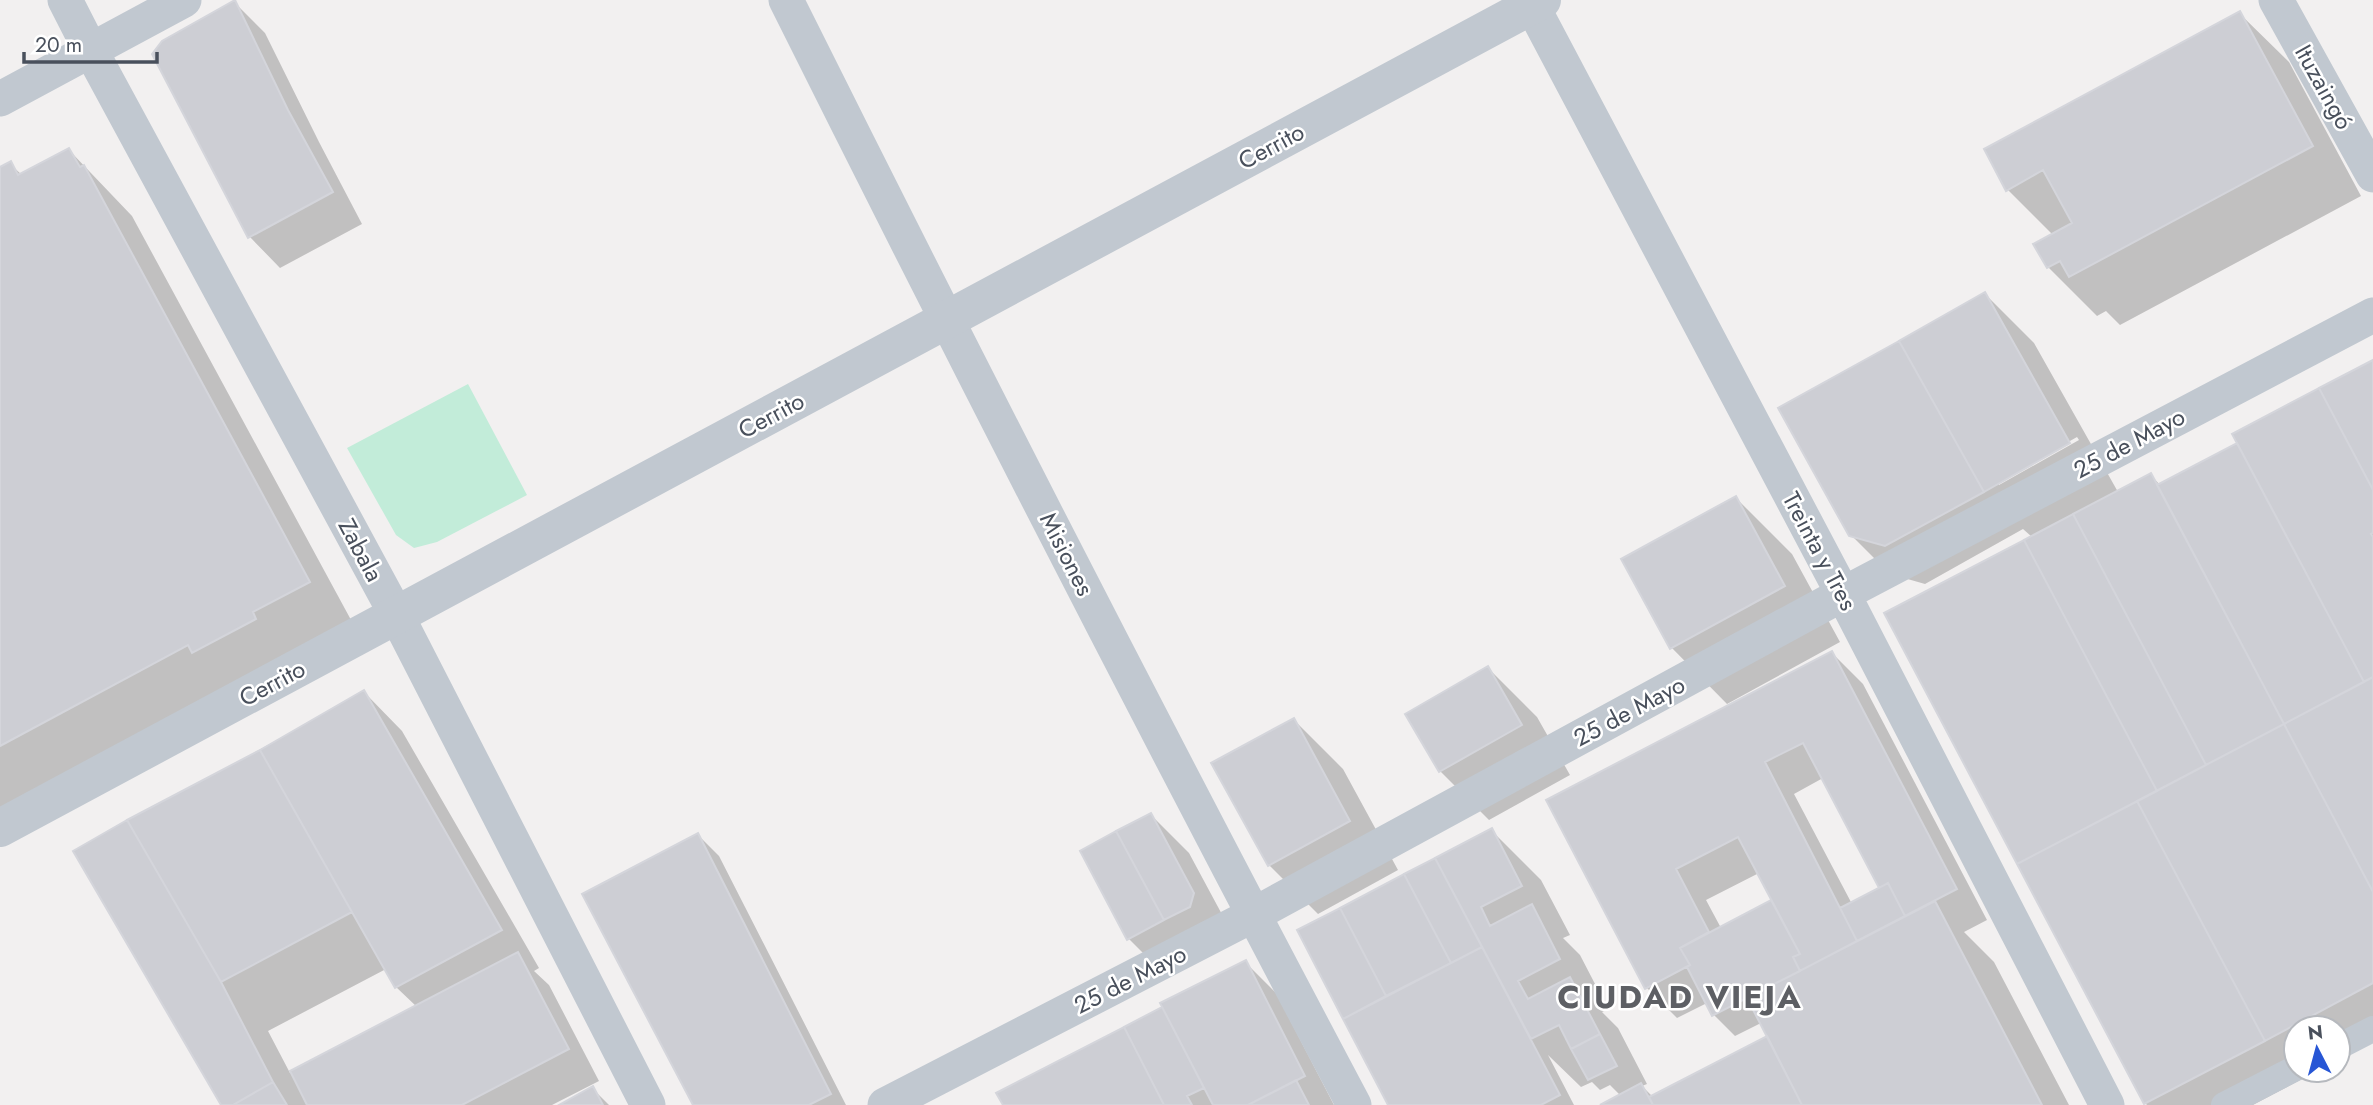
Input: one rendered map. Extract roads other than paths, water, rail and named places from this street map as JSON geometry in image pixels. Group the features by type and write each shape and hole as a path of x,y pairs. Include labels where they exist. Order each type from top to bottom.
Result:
{"street":[{"name":"Zabala","path":"65,0 397,616 648,1105"},
{"path":"0,99 184,0"},
{"name":"Misiones","path":"786,0 946,321 1354,1105"},
{"name":"Ituzaingó","path":"2276,0 2373,175"},
{"name":"Cerrito","path":"0,828 1534,2"},
{"name":"Treinta y Tres","path":"1534,2 2107,1105"},
{"name":"25 de Mayo","path":"885,1105 1253,915 1843,594 2373,315"},
{"path":"2352,1040 2373,1029"},
{"path":"2224,1105 2282,1075"}],"district":[{"name":"CIUDAD VIEJA","path":"1680,997"}]}
